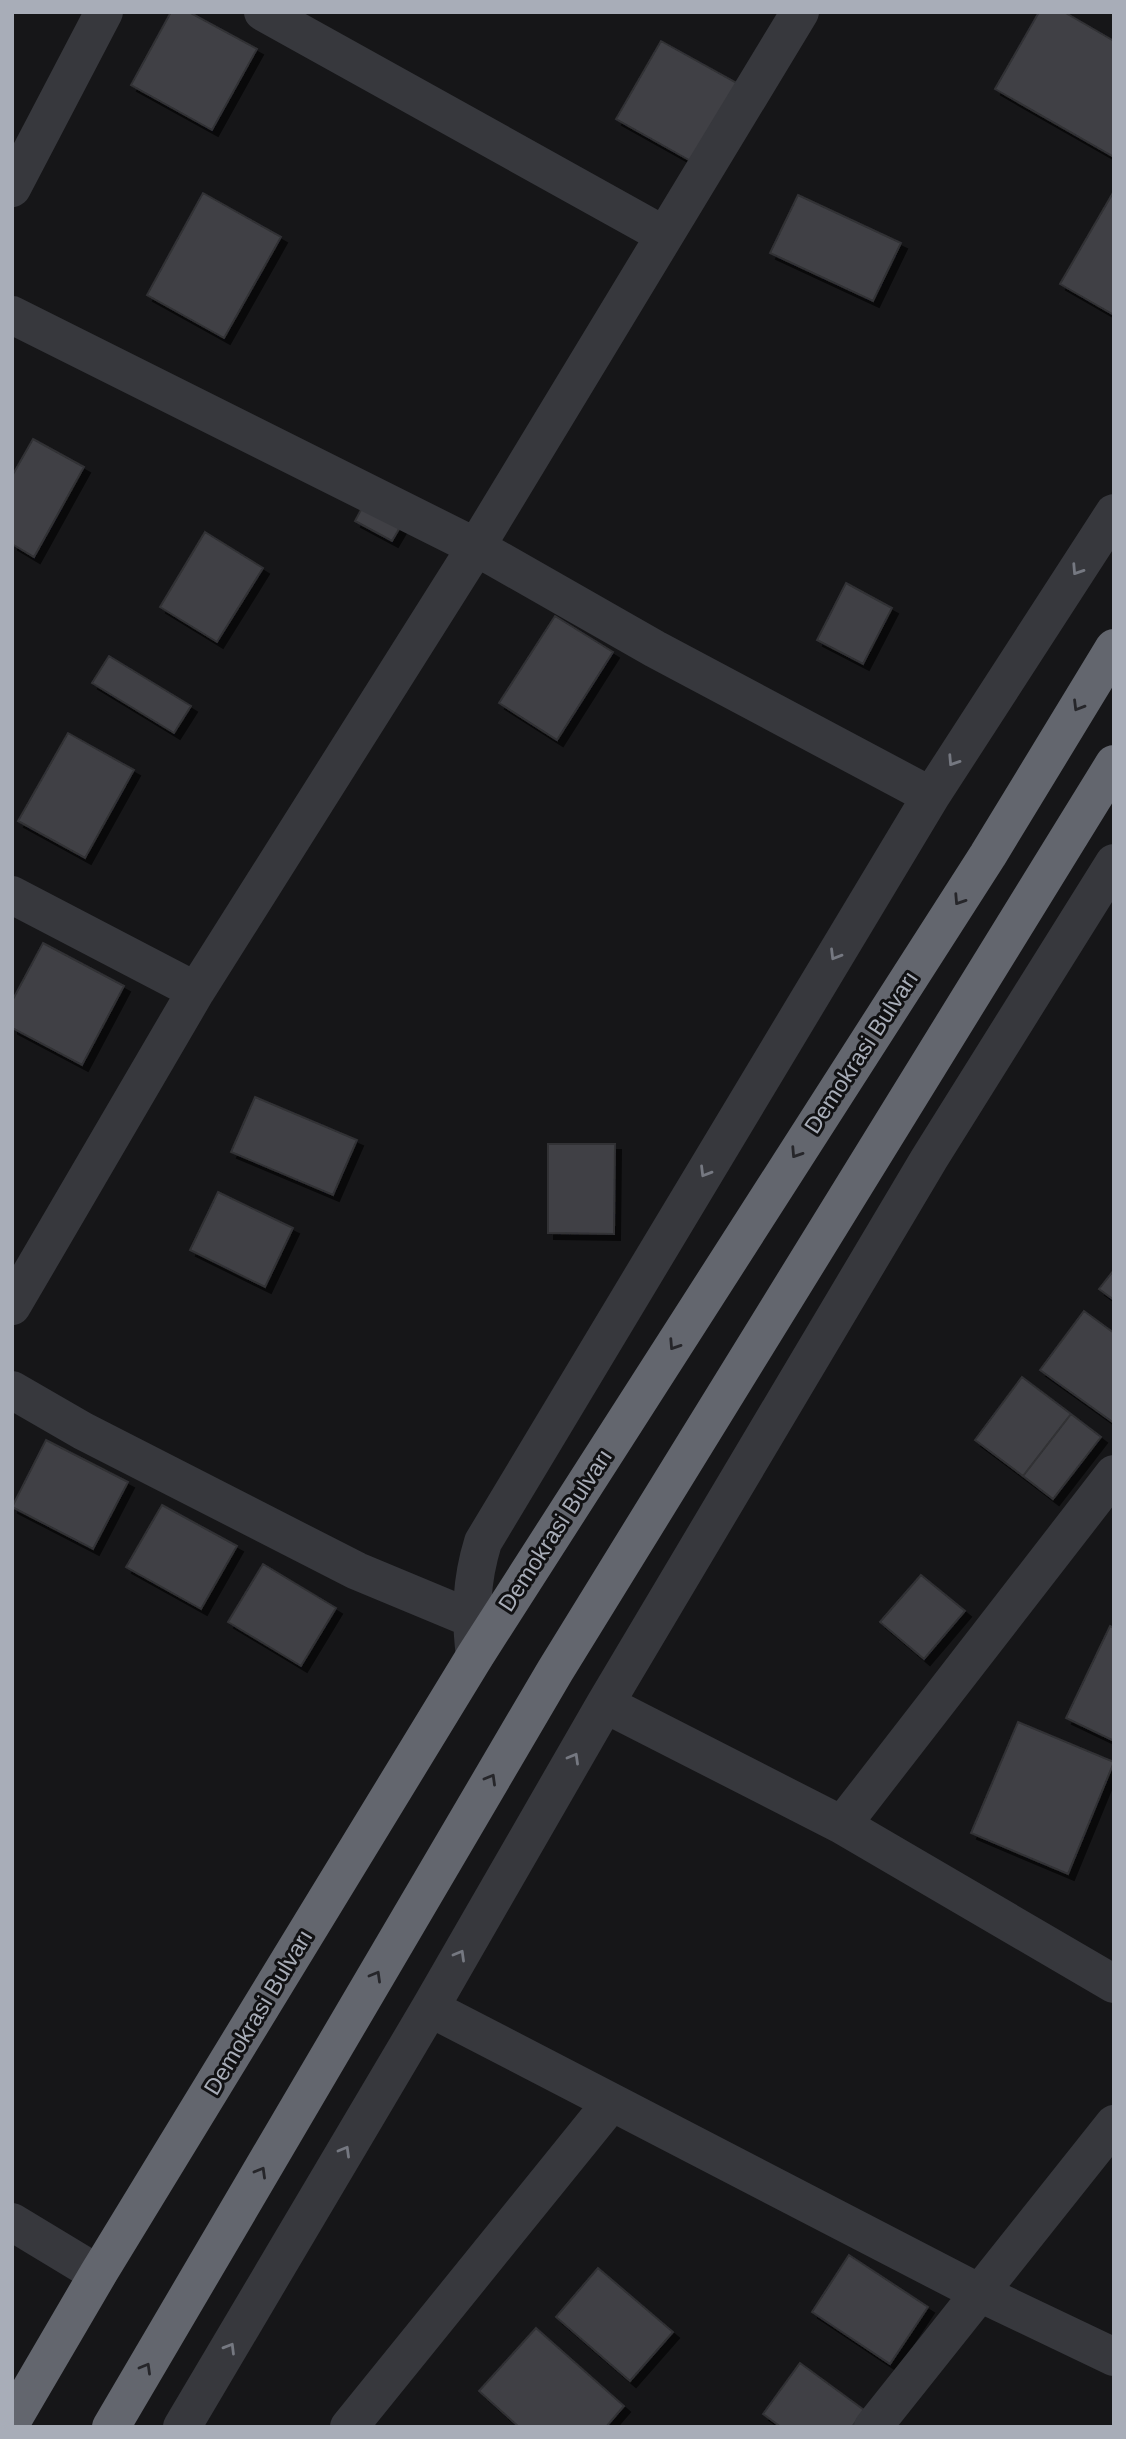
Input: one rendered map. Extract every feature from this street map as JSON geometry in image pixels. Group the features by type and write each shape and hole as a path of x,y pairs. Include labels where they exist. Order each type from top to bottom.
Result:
{"highway":[{"name":"Demokrasi Bulvarı","path":"12,2420 98,2274 475,1656 988,855 1114,648"},
{"path":"111,2427 555,1671 1114,764"}],"street":[{"path":"12,187 104,12"},
{"path":"263,12 664,235"},
{"path":"12,1306 196,991 476,547 800,12"},
{"path":"12,315 476,547 656,649 931,796"},
{"path":"475,1656 470,1618 472,1582 483,1542 931,796 1114,513"},
{"path":"182,2427 430,2008 605,1704 929,1159 1114,863"},
{"path":"12,895 196,991"},
{"path":"12,1390 83,1431 357,1571 470,1618"},
{"path":"842,1825 1114,1474"},
{"path":"605,1704 842,1825 1114,1984"},
{"path":"430,2008 979,2293 1114,2357"},
{"path":"349,2427 611,2103"},
{"path":"873,2427 1114,2124"},
{"path":"12,2222 98,2274"}],"building":[{"path":"171,12 189,12 257,49 212,130 131,85"},
{"path":"1039,12 1064,12 1114,41 1114,157 995,89"},
{"path":"661,41 740,85 696,164 616,119"},
{"path":"1114,191 1114,315 1060,284"},
{"path":"203,193 281,237 224,338 147,295"},
{"path":"798,195 901,243 873,301 770,253"},
{"path":"33,439 84,467 34,557 12,544 12,476"},
{"path":"364,504 402,524 392,541 355,521"},
{"path":"205,532 263,568 217,642 160,607"},
{"path":"846,583 892,608 863,664 817,640"},
{"path":"555,616 613,652 557,740 499,703"},
{"path":"109,656 191,706 174,733 92,683"},
{"path":"68,733 134,770 85,858 18,821"},
{"path":"43,943 124,986 82,1065 12,1028 12,1001"},
{"path":"255,1097 357,1140 333,1195 231,1152"},
{"path":"548,1144 615,1144 614,1234 548,1233"},
{"path":"218,1192 293,1228 265,1287 190,1250"},
{"path":"1114,1270 1114,1300 1099,1289"},
{"path":"1084,1311 1114,1333 1114,1423 1040,1370"},
{"path":"1022,1377 1071,1414 1023,1476 975,1440"},
{"path":"1071,1414 1101,1437 1053,1499 1023,1476"},
{"path":"46,1440 128,1482 93,1549 12,1507"},
{"path":"162,1505 237,1546 201,1609 126,1567"},
{"path":"263,1564 336,1608 301,1666 228,1622"},
{"path":"921,1575 965,1611 924,1659 880,1622"},
{"path":"1110,1626 1114,1628 1114,1741 1066,1718"},
{"path":"1018,1722 1114,1762 1068,1874 971,1833"},
{"path":"849,2255 928,2307 890,2364 812,2312"},
{"path":"598,2268 673,2332 630,2381 556,2317"},
{"path":"536,2328 624,2406 606,2427 519,2427 479,2391"},
{"path":"800,2363 864,2410 852,2427 781,2427 763,2414"}]}
